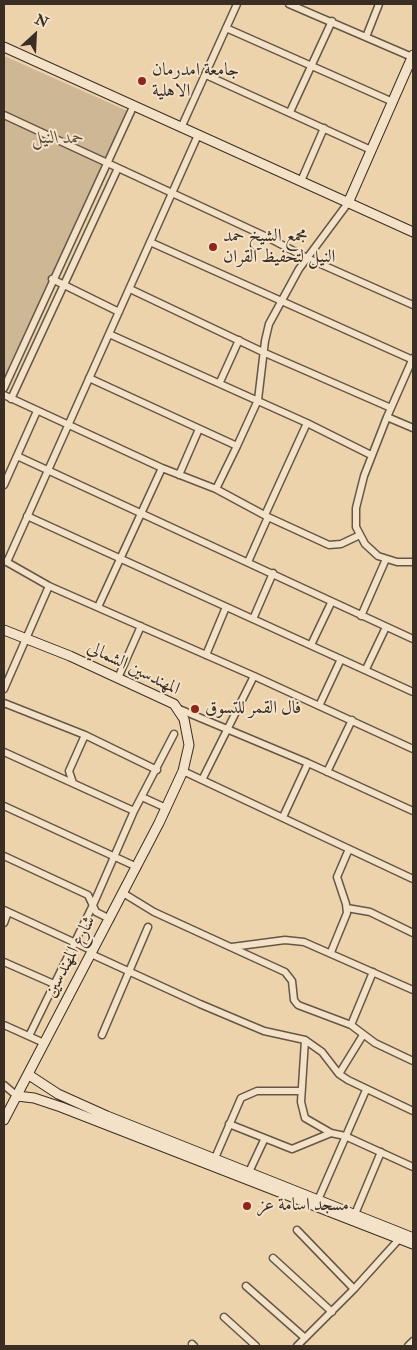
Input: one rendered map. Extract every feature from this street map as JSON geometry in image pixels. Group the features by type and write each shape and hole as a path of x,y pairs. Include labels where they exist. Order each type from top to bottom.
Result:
{"main road":[{"path":"4,47 133,107 413,232"},
{"path":"348,203 413,56"},
{"name":"المهندسين الشمالي","path":"4,630 165,699 179,709 189,740 183,771 166,808"},
{"name":"شارع المهندسين","path":"4,1120 166,808"},
{"path":"29,1075 58,1094 142,1134 401,1236 413,1238"},
{"path":"17,1096 42,1100 215,1158 234,1170 249,1172 355,1214 401,1236 413,1244"}],"street":[{"path":"181,128 237,4"},
{"path":"289,4 413,56"},
{"path":"306,11 309,4"},
{"path":"366,37 379,4"},
{"path":"290,112 332,22"},
{"path":"226,28 393,102"},
{"path":"206,75 371,150"},
{"path":"4,388 133,107"},
{"path":"4,115 269,238 306,258 413,305"},
{"path":"301,181 324,128"},
{"path":"198,135 28,516 5,562 49,586 254,676 413,749"},
{"path":"11,399 118,168"},
{"path":"216,489 258,400 266,333 280,300 306,258 348,203"},
{"path":"150,242 413,359 371,456 356,508 356,527 360,536 373,552 386,559 413,562"},
{"path":"52,280 119,312"},
{"path":"130,289 265,353 391,408"},
{"path":"109,334 220,382 371,456"},
{"path":"220,382 239,340"},
{"path":"89,378 236,446"},
{"path":"4,395 162,468 216,489 267,516 334,546 360,536"},
{"path":"4,485 37,411"},
{"path":"387,417 413,428"},
{"path":"248,562 307,423"},
{"path":"179,475 199,429"},
{"path":"17,456 140,514 273,573 331,603 413,639"},
{"path":"98,607 162,468"},
{"path":"28,516 413,692"},
{"path":"361,616 386,559"},
{"path":"253,618 273,573"},
{"path":"4,689 24,639 49,586"},
{"path":"311,645 331,603"},
{"path":"206,655 226,607"},
{"path":"118,678 141,626"},
{"path":"366,669 386,627"},
{"path":"319,706 341,658"},
{"path":"202,780 254,676"},
{"path":"4,703 85,735 157,770"},
{"path":"179,709 308,763 413,811"},
{"path":"327,772 352,720"},
{"path":"29,1036 93,905 134,812 174,734"},
{"path":"74,784 69,771 85,735"},
{"path":"4,752 134,812"},
{"path":"282,817 308,763"},
{"path":"183,771 413,879"},
{"path":"142,797 166,808"},
{"path":"4,806 137,867"},
{"path":"331,952 347,908 337,878 349,849"},
{"path":"4,856 88,894 96,912 110,919"},
{"path":"123,893 154,912 287,974 292,980 294,1000 298,1005 350,1025 363,1035 413,1061"},
{"path":"347,908 370,912 413,933"},
{"path":"4,923 6,911 74,942 129,972 264,1031 305,1040 322,1052 339,1074 366,1090 413,1111"},
{"path":"102,1036 148,927"},
{"path":"231,947 295,940 331,952 413,990"},
{"path":"4,962 54,984"},
{"path":"350,1025 373,972"},
{"path":"4,1025 44,1043"},
{"path":"339,1074 363,1035"},
{"path":"305,1040 301,1091 301,1110 305,1118 331,1133 345,1136 413,1167"},
{"path":"4,1085 17,1096"},
{"path":"318,1200 366,1090"},
{"path":"215,1158 238,1101 247,1095 257,1092 301,1091"},
{"path":"229,1124 264,1140 292,1149 331,1133"},
{"path":"249,1172 264,1140"},
{"path":"355,1214 381,1152"},
{"path":"297,1230 354,1289"},
{"path":"297,1346 354,1289 401,1236"},
{"path":"273,1258 332,1312"},
{"path":"246,1286 305,1338"},
{"path":"224,1317 256,1346"},
{"path":"408,1346 413,1341"}],"green space":[{"name":"حمد النيل","path":"4,56 130,112 4,396"}],"place":[{"name":"جامعة امدرمان الاهلية","path":"142,81"},
{"name":"مجمع الشيخ حمد النيل لتحفيظ القران","path":"213,247"},
{"name":"فال القمر للتسوق","path":"195,709"},
{"name":"مسجد اسامة عز","path":"247,1206"}]}
